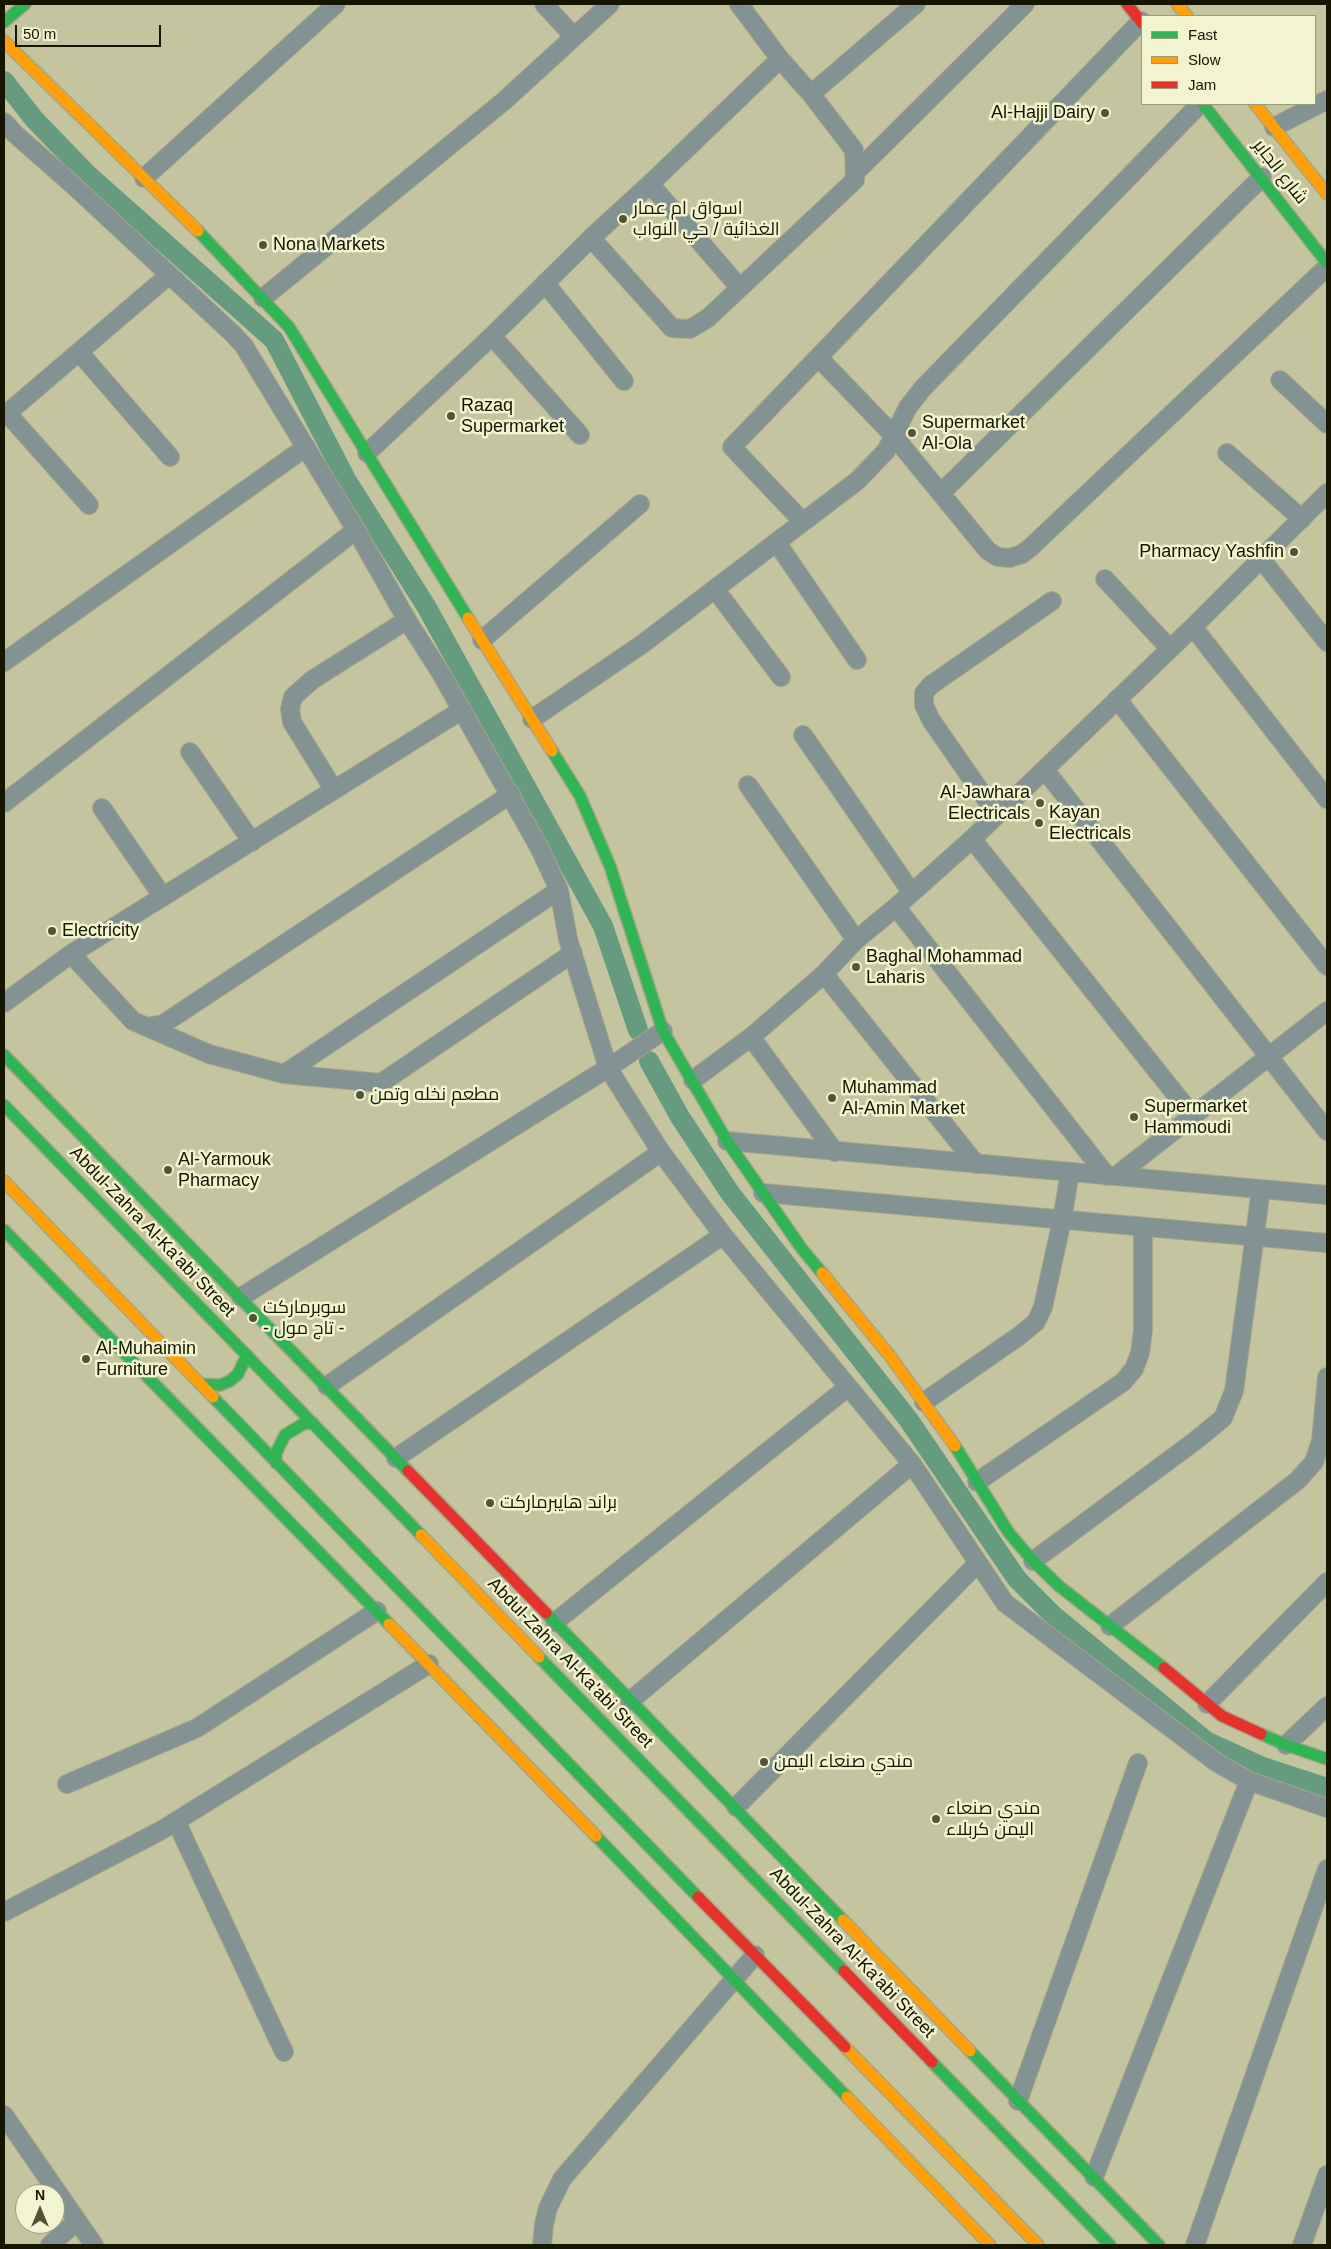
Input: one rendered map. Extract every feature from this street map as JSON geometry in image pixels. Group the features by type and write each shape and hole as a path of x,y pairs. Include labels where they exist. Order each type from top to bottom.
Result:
{"street":[{"path":"4,22 25,4"},
{"path":"144,178 336,4"},
{"path":"544,4 574,37"},
{"path":"264,298 504,101 610,4"},
{"path":"591,238 672,328 690,329 708,318 855,180 854,150 811,94 780,59 739,4"},
{"path":"811,94 916,4"},
{"path":"856,172 1025,4"},
{"path":"1128,4 1141,21"},
{"path":"1177,4 1186,15"},
{"path":"803,522 732,447 1141,23"},
{"path":"4,41 219,251 264,298 288,327 580,796 610,866 663,1031 727,1141 802,1249 890,1356 924,1402 1009,1533 1033,1561 1059,1586 1222,1716 1286,1745 1327,1759"},
{"path":"367,453 492,336 545,282 780,59"},
{"path":"1274,127 1327,100"},
{"path":"532,719 641,644 857,481 886,451 908,407 923,388 1201,105"},
{"name":"شارع الجاير","path":"1203,105 1262,178 1327,265"},
{"name":"شارع الجاير","path":"1256,105 1325,186"},
{"path":"4,122 14,134 74,185 244,346 356,530 407,620 442,675 511,794 539,847 559,890 573,953 608,1068 661,1152 723,1234 912,1464 1005,1603 1216,1762 1249,1781 1327,1808"},
{"path":"940,493 1262,178"},
{"path":"650,184 740,288"},
{"path":"819,358 893,435 988,551 998,557 1010,558 1022,554 1327,265"},
{"path":"89,505 5,414 169,275"},
{"path":"545,282 624,381"},
{"path":"492,336 580,435"},
{"path":"79,352 170,457"},
{"path":"1280,380 1327,424"},
{"path":"4,662 306,447"},
{"path":"1227,453 1302,519"},
{"path":"693,1080 751,1037 824,974 856,940 972,839 1262,560 1327,494"},
{"path":"482,640 640,504"},
{"path":"4,803 356,530"},
{"path":"777,543 857,660"},
{"path":"1262,560 1327,642"},
{"path":"1106,580 1170,649"},
{"path":"715,589 781,677"},
{"path":"997,815 931,720 924,705 924,693 932,684 1052,601"},
{"path":"334,790 292,722 290,709 293,697 312,680 407,620"},
{"path":"1193,627 1327,799"},
{"path":"1117,699 1327,966"},
{"path":"4,1003 71,954 462,710"},
{"path":"803,735 912,893"},
{"path":"190,752 252,842"},
{"path":"1045,770 1271,1056 1327,1131"},
{"path":"748,785 856,940"},
{"path":"147,1027 163,1024 511,794"},
{"path":"102,808 163,897"},
{"path":"972,839 1193,1116"},
{"path":"284,1074 559,890"},
{"path":"896,907 1112,1176"},
{"path":"71,954 134,1021 209,1054 284,1074 381,1083 573,953"},
{"path":"824,974 976,1164"},
{"path":"1112,1176 1193,1116 1327,1011"},
{"path":"241,1297 608,1068 663,1031"},
{"path":"751,1037 835,1152"},
{"path":"4,1055 241,1297 630,1701 736,1807 1159,2245"},
{"name":"Abdul-Zahra Al-Ka'abi Street","path":"4,1105 1110,2245"},
{"path":"727,1141 1327,1195"},
{"path":"326,1386 661,1152"},
{"path":"924,1402 1019,1336 1036,1322 1043,1307 1062,1220 1070,1172"},
{"path":"4,1181 276,1464 1038,2245"},
{"path":"1033,1561 1195,1441 1223,1418 1234,1391 1261,1189"},
{"path":"763,1193 1327,1243"},
{"path":"977,1482 1123,1382 1134,1369 1140,1353 1143,1330 1143,1227"},
{"path":"4,1230 429,1664 990,2245"},
{"path":"396,1458 723,1234"},
{"path":"200,1384 210,1386 230,1380 238,1374 248,1355"},
{"path":"1110,1626 1298,1480 1314,1462 1320,1441 1327,1377"},
{"path":"554,1622 848,1387"},
{"path":"276,1464 279,1443 286,1435 303,1424 313,1423"},
{"path":"630,1701 912,1464"},
{"path":"736,1807 978,1563"},
{"path":"1207,1704 1327,1582"},
{"path":"67,1784 197,1728 377,1611"},
{"path":"4,1912 176,1821 429,1664"},
{"path":"1286,1745 1327,1706"},
{"path":"1018,2101 1138,1763"},
{"path":"1094,2177 1249,1781"},
{"path":"176,1821 284,2052"},
{"path":"1195,2245 1327,1869"},
{"path":"542,2245 548,2208 562,2179 755,1955"},
{"path":"4,2115 76,2222 94,2245"},
{"path":"1302,2245 1327,2176"},
{"path":"50,2245 76,2222"}],"waterway":[{"path":"4,81 34,119 87,174 274,340 347,481 426,606 603,926 638,1030"},
{"path":"649,1061 680,1117 730,1193 908,1419 1017,1579 1054,1616 1206,1741 1263,1767 1327,1788"}],"traffic: fast":[{"path":"4,22 25,4"},
{"path":"1204,105 1327,263"},
{"path":"198,231 289,327 468,618"},
{"path":"552,751 580,796 610,866 663,1031 727,1141 802,1249 822,1273"},
{"path":"4,1055 408,1471"},
{"path":"4,1105 421,1535"},
{"path":"4,1230 389,1624"},
{"path":"200,1384 220,1385 230,1381 238,1374 247,1355"},
{"path":"213,1397 698,1897"},
{"path":"276,1463 276,1453 285,1435 303,1424 313,1423"},
{"path":"955,1446 1009,1533 1033,1561 1059,1586 1164,1668"},
{"path":"546,1613 843,1920"},
{"path":"539,1657 844,1971"},
{"path":"1261,1734 1327,1759"},
{"path":"596,1836 847,2097"},
{"path":"970,2051 1159,2245"},
{"path":"932,2062 1110,2245"}],"traffic: slow":[{"path":"1177,4 1186,15"},
{"path":"4,41 198,231"},
{"path":"1256,105 1327,194"},
{"path":"468,618 552,751"},
{"path":"4,1181 213,1397"},
{"path":"822,1273 890,1356 955,1446"},
{"path":"421,1535 539,1657"},
{"path":"389,1624 596,1836"},
{"path":"843,1920 970,2051"},
{"path":"845,2047 1038,2245"},
{"path":"847,2097 990,2245"}],"traffic: jam":[{"path":"1127,4 1141,22"},
{"path":"408,1471 546,1613"},
{"path":"1164,1668 1222,1716 1261,1734"},
{"path":"698,1897 845,2047"},
{"path":"844,1971 932,2062"}],"place":[{"name":"Al-Hajji Dairy","path":"1105,113"},
{"name":"اسواق ام عمار الغذائية / حي النواب","path":"623,219"},
{"name":"Nona Markets","path":"263,245"},
{"name":"Razaq Supermarket","path":"451,416"},
{"name":"Supermarket Al-Ola","path":"912,433"},
{"name":"Pharmacy Yashfin","path":"1294,552"},
{"name":"Al-Jawhara Electricals","path":"1040,803"},
{"name":"Kayan Electricals","path":"1039,823"},
{"name":"Electricity","path":"52,931"},
{"name":"Baghal Mohammad Laharis","path":"856,967"},
{"name":"مطعم نخله وتمن","path":"360,1095"},
{"name":"Muhammad Al-Amin Market","path":"832,1098"},
{"name":"Supermarket Hammoudi","path":"1134,1117"},
{"name":"Al-Yarmouk Pharmacy","path":"168,1170"},
{"name":"سوبرماركت - تاج مول -","path":"253,1318"},
{"name":"Al-Muhaimin Furniture","path":"86,1359"},
{"name":"براند هايبرماركت","path":"490,1503"},
{"name":"مندي صنعاء اليمن","path":"764,1762"},
{"name":"مندي صنعاء اليمن كربلاء","path":"936,1819"}]}
